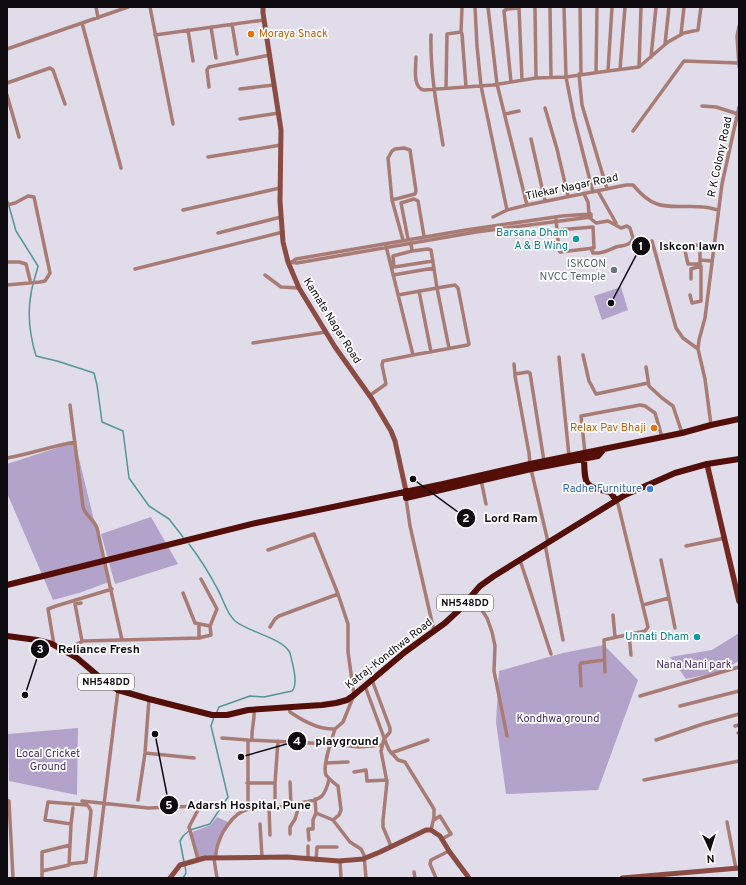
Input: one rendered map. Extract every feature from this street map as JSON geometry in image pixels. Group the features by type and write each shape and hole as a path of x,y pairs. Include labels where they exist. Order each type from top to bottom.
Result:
{"highway":[{"path":"406,495 530,466 584,456 604,449 682,433 711,424 739,419"},
{"path":"7,585 256,523 480,480 544,461 569,456 584,456"},
{"path":"584,456 585,481 588,486 597,490 610,492 616,500"},
{"name":"Katraj-Kondhwa Road","path":"149,699 220,716 254,710 322,706 347,700 459,610 480,586 520,559 616,500 664,477 707,464 739,459"},
{"name":"NH548DD","path":"7,636 37,640 54,645 69,653 118,690 149,699"}],"main road":[{"path":"707,464 739,601"}],"street":[{"path":"96,7 98,18"},
{"path":"7,49 128,7"},
{"path":"150,7 173,124"},
{"name":"Kamate Nagar Road","path":"263,7 281,130 280,188 283,232 290,262 299,288 326,332 370,396 391,431 395,442 406,495 410,526 434,631"},
{"path":"462,7 461,32 466,87"},
{"path":"475,7 481,86 507,210"},
{"path":"488,7 497,84 527,205"},
{"path":"535,7 536,78"},
{"path":"550,7 551,77"},
{"path":"564,7 566,77 574,118 594,192"},
{"path":"580,7 580,74 582,105 607,189"},
{"path":"596,7 596,72"},
{"path":"608,71 612,7"},
{"path":"620,69 625,7"},
{"path":"639,67 641,7"},
{"path":"651,56 656,7"},
{"path":"665,44 669,7"},
{"path":"681,34 684,7"},
{"path":"416,56 416,80 417,86 420,89 481,86 536,78 566,77 639,67 665,44 681,34 698,30 701,7"},
{"path":"511,82 504,11 506,8 519,8 522,80"},
{"path":"155,35 264,20"},
{"path":"82,23 121,168"},
{"path":"232,24 237,54"},
{"path":"739,26 739,67"},
{"path":"211,27 216,58"},
{"path":"188,30 194,61"},
{"path":"446,88 447,34 461,32"},
{"path":"430,35 430,59 433,89 443,145"},
{"path":"209,87 207,70 209,67 270,55"},
{"path":"633,131 684,61 738,63"},
{"path":"7,82 50,68 53,70 66,104"},
{"path":"240,89 274,84"},
{"path":"7,95 19,137"},
{"path":"702,106 716,106 738,114"},
{"name":"R K Colony Road","path":"718,210 728,154 739,107"},
{"path":"545,108 557,149 568,196"},
{"path":"504,114 519,111"},
{"path":"240,119 279,113"},
{"path":"531,139 545,201"},
{"path":"208,157 281,145"},
{"path":"392,200 415,194 416,191 410,150 404,148 395,149 388,158 392,200 406,240"},
{"name":"Tilekar Nagar Road","path":"493,217 507,210 527,205 633,184 650,201 657,204 668,206 705,207 718,210"},
{"path":"183,210 280,188"},
{"path":"598,191 616,223"},
{"path":"584,194 588,202 590,216 596,224 608,221 621,228 627,226 630,228 633,238 627,245 609,251 594,253 591,248"},
{"path":"7,285 30,281 37,283 45,281 50,273 34,197 28,196 9,204"},
{"path":"406,240 401,203 414,199 418,201 424,236"},
{"path":"711,424 705,379 698,349 705,318 718,210"},
{"path":"341,253 424,236 590,216"},
{"path":"218,233 282,217"},
{"path":"556,219 557,230 559,250 560,252 594,248 593,227 557,230"},
{"path":"290,262 296,259 386,248 556,219"},
{"path":"135,269 283,232"},
{"path":"652,242 676,328 683,338 698,349"},
{"path":"385,243 413,355"},
{"path":"411,243 412,251"},
{"path":"700,245 700,260 700,264 688,264 684,246 700,245"},
{"path":"432,261 394,267 394,256 412,251 430,249 449,348"},
{"path":"700,260 712,261"},
{"path":"7,262 19,262 26,264 30,281"},
{"path":"690,295 692,303 701,301 701,266 691,269 691,279"},
{"path":"393,275 434,268"},
{"path":"265,275 281,287 299,288"},
{"path":"370,396 386,384 382,365 383,361 468,345 469,342 456,285 398,296"},
{"path":"701,285 709,285"},
{"path":"419,291 431,352"},
{"path":"253,343 326,332"},
{"path":"583,355 589,381 596,394 648,383"},
{"path":"559,357 569,456"},
{"path":"514,364 530,466 547,543 563,640"},
{"path":"646,367 648,383 652,389 673,406 682,433"},
{"path":"515,374 530,373 544,461"},
{"path":"70,405 83,507 85,514 97,528 112,589 122,640"},
{"path":"584,456 581,416 640,405 645,406 655,413 662,437"},
{"path":"7,458 33,453 55,445 75,442"},
{"path":"480,480 486,504"},
{"path":"605,672 604,640 646,631 648,629 616,500"},
{"path":"268,550 314,534 338,594 348,624 348,652 354,695 343,722 335,729 326,763 326,775 338,786 341,810 339,815 333,820"},
{"path":"686,546 724,538"},
{"path":"520,559 551,654"},
{"path":"661,560 675,628"},
{"path":"69,653 75,645 82,641 199,638 211,635 210,626 217,609 201,580"},
{"path":"54,645 48,609 112,589"},
{"path":"183,593 195,623 210,626"},
{"path":"270,627 279,616 338,594"},
{"path":"472,595 487,618 492,632 495,646 494,671 507,736"},
{"path":"643,604 669,598"},
{"path":"81,603 75,604 82,641"},
{"path":"613,615 615,637"},
{"path":"199,624 199,638"},
{"path":"629,634 631,655"},
{"path":"581,686 581,663 604,660"},
{"path":"640,696 739,667"},
{"path":"372,680 390,728 390,732 384,739 381,751 387,780 383,827 391,846"},
{"path":"364,686 384,739 391,753 398,760 405,762 434,810 434,820 431,830"},
{"path":"94,878 118,690"},
{"path":"680,706 739,691"},
{"path":"138,800 145,753 149,699"},
{"path":"289,707 290,712 311,724 335,729"},
{"path":"252,740 255,715 254,710"},
{"path":"656,740 703,724 739,714"},
{"path":"222,738 330,744"},
{"path":"248,740 248,808"},
{"path":"391,753 428,740"},
{"path":"275,807 278,741"},
{"path":"341,745 359,747 382,745"},
{"path":"145,753 194,758"},
{"path":"644,780 739,761"},
{"path":"326,763 348,762"},
{"path":"354,772 366,770 367,781 387,780"},
{"path":"216,878 215,851 219,840 230,821 248,808 270,808 315,800 323,795 329,779"},
{"path":"247,783 275,782"},
{"path":"290,782 291,805"},
{"path":"7,800 9,801 13,878"},
{"path":"308,840 308,829 313,829 313,820 316,813 315,800"},
{"path":"42,871 69,864 86,862 91,811 90,807 87,805 48,802 45,820 71,824"},
{"path":"82,802 148,808 200,806 190,831 198,860"},
{"path":"290,834 290,827 295,819 300,803"},
{"path":"69,864 73,808"},
{"path":"270,808 270,835"},
{"path":"316,813 333,820 350,842 361,850 364,855 363,859 366,878"},
{"path":"434,820 440,816 451,834 442,839"},
{"path":"622,878 676,876 738,869 727,822"},
{"path":"260,824 262,857"},
{"path":"170,878 180,865 205,858 287,857 340,861 363,859 426,830 436,832 468,878"},
{"path":"42,878 42,852 70,845"},
{"path":"308,846 308,859"},
{"path":"316,860 317,847 337,847"},
{"path":"436,878 430,864 431,860 449,851"},
{"path":"340,861 341,878"},
{"path":"414,872 415,878"}],"green space":[{"path":"621,287 628,310 602,320 594,296"},
{"path":"75,442 109,582 79,593 53,600 7,493 7,464"},
{"path":"151,517 178,564 115,584 101,534"},
{"name":"Nana Nani park","path":"739,633 739,661 719,672 686,679 670,657 712,650"},
{"name":"Kondhwa ground","path":"604,645 638,680 598,790 506,794 496,722 499,671 563,653"},
{"name":"Local Cricket Ground","path":"78,728 77,795 9,781 8,734"},
{"path":"217,817 228,822 215,848 215,857 196,858 192,832 211,825"}],"waterway":[{"path":"7,199 16,231 38,266 29,310 32,341 36,356 94,373 102,422 123,431 129,478 149,506 169,519 183,537"},
{"path":"189,544 211,577 232,618 248,629 273,639 286,648 290,653 295,678 294,688 292,691 264,697 250,696 219,707 216,714"},
{"path":"184,862 180,841 183,836 190,830 210,824 228,797 211,726 214,717"},
{"path":"183,878 186,873 185,865"}],"place":[{"name":"Moraya Snack","path":"251,34"},
{"name":"Barsana Dham A & B Wing","path":"576,239"},
{"name":"ISKCON NVCC Temple","path":"614,270"},
{"name":"Iskcon lawn","path":"611,303"},
{"name":"Relax Pav Bhaji","path":"654,428"},
{"name":"Lord Ram","path":"413,479"},
{"name":"Radhe Furniture","path":"650,489"},
{"name":"Unnati Dham","path":"697,637"},
{"name":"Reliance Fresh","path":"25,695"},
{"name":"Adarsh Hospital, Pune","path":"155,734"},
{"name":"playground","path":"241,757"}]}
